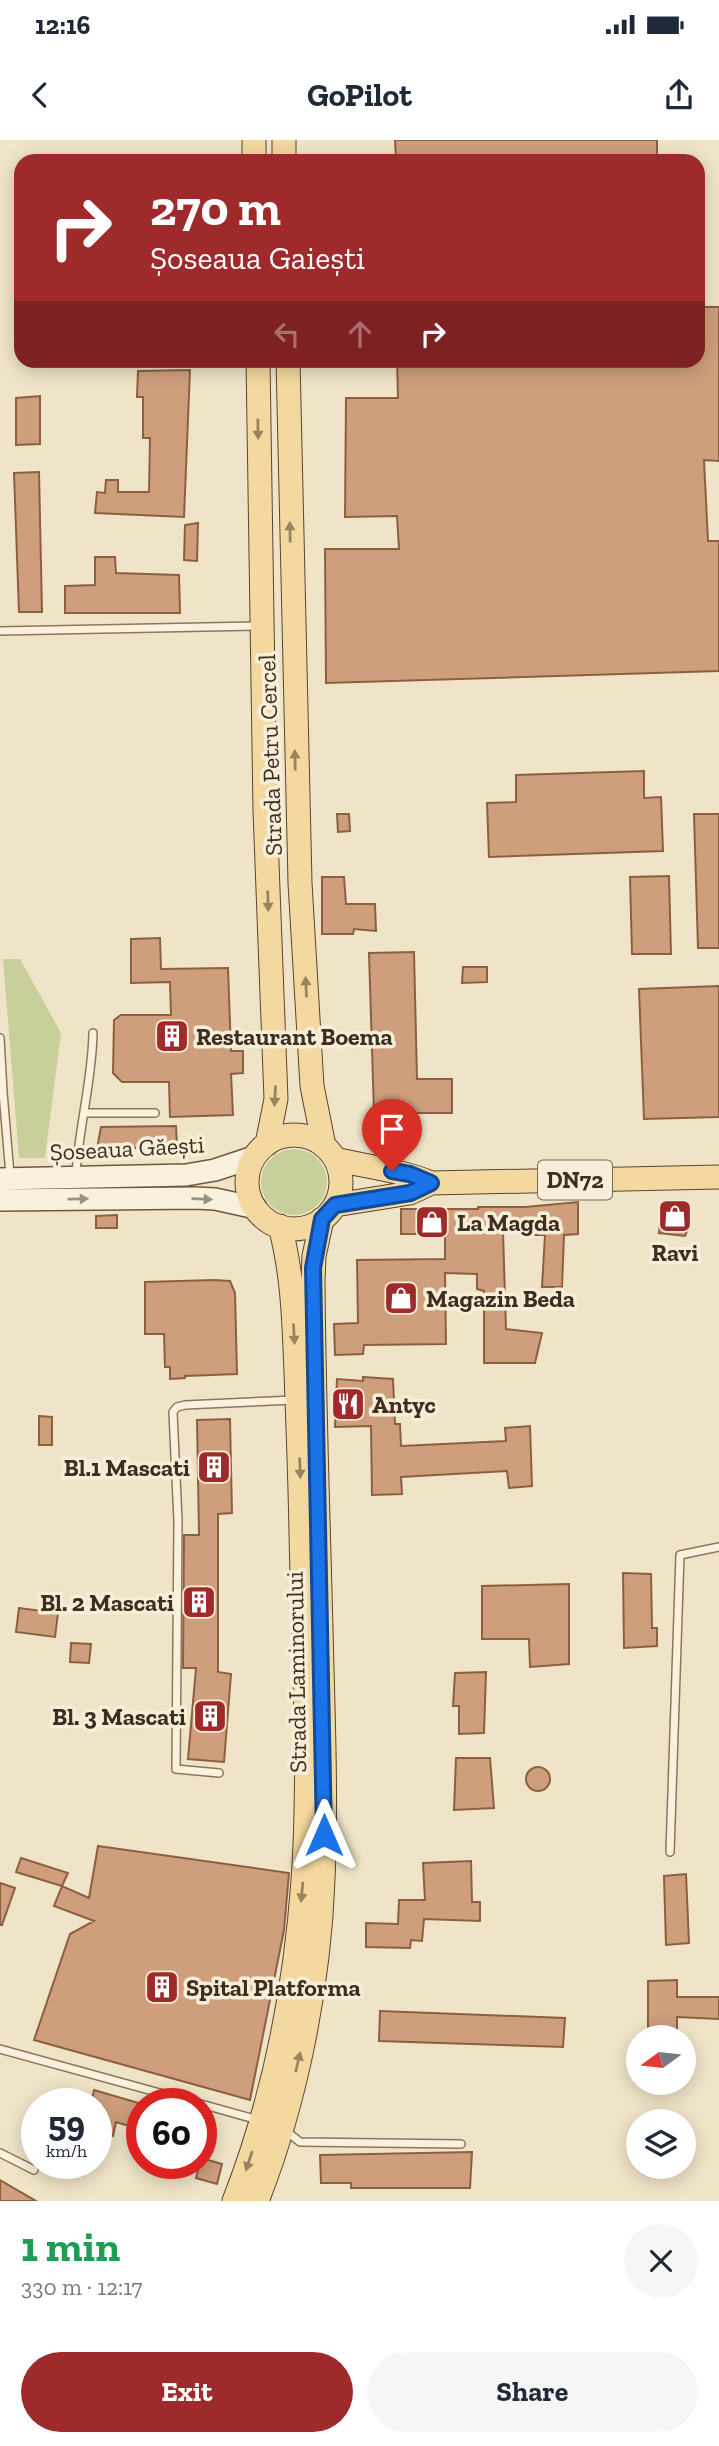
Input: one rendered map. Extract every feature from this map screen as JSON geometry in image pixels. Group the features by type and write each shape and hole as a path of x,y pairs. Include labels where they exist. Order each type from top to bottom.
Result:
{"main road":[{"name":"Strada Petru Cercel","path":"258,368 265,811 276,1100 260,1151"},
{"name":"Strada Petru Cercel","path":"288,368 295,763 310,1055 314,1099 330,1152"},
{"name":"DN72","path":"260,1151 278,1138 294,1135 310,1138 330,1152 373,1168 410,1174 431,1183"},
{"name":"Șoseaua Găești","path":"5,1189 75,1178 186,1175 224,1168 260,1151"},
{"path":"260,1151 247,1181 250,1197 266,1219 279,1226"},
{"path":"328,1212 341,1181 330,1152"},
{"name":"DN72","path":"279,1226 299,1228 328,1212 410,1193 431,1183 719,1177"},
{"name":"Șoseaua Găești","path":"5,1189 215,1199 256,1208"},
{"name":"Strada Laminorului","path":"234,2201 272,2125 300,2050 313,1982 323,1882 324,1773 307,1400 313,1268 328,1212"},
{"name":"Strada Laminorului","path":"279,1226 288,1256 307,1400"},
{"name":"Strada Laminorului","path":"257,2201 272,2125"}],"lane":[{"path":"0,631 261,626"},
{"path":"75,1178 92,1067 93,1033"},
{"path":"0,1038 5,1189"},
{"path":"85,1113 155,1112"},
{"path":"219,1773 176,1769 178,1521 173,1412 185,1405 307,1400"},
{"path":"670,1852 680,1555 719,1548"},
{"path":"0,2049 142,2088"},
{"path":"217,2109 272,2125 300,2142 461,2144"},
{"path":"0,2153 21,2164"}],"green space":[{"path":"3,959 20,959 61,1033 45,1158 19,1158"},
{"path":"294,1149 317,1159 327,1182 317,1205 294,1215 271,1205 261,1182 271,1159"}],"building":[{"path":"395,140 657,140 657,154 396,154"},
{"path":"705,307 719,307 719,461 704,460 708,541 719,541 719,671 326,683 325,549 399,549 397,516 345,517 346,398 398,398 397,368 705,368"},
{"path":"190,370 184,517 95,513 97,492 105,493 106,480 118,480 118,492 149,492 150,438 143,438 143,397 137,397 138,371"},
{"path":"40,396 40,444 16,445 16,398"},
{"path":"39,472 42,612 19,612 14,473"},
{"path":"198,523 197,561 184,560 185,525"},
{"path":"95,557 115,557 116,573 179,575 180,613 65,613 65,586 95,585"},
{"path":"644,771 644,798 661,797 663,851 489,857 487,803 516,802 516,775"},
{"path":"337,814 349,814 350,831 338,832"},
{"path":"694,814 719,814 719,948 698,948"},
{"path":"669,876 671,954 632,954 630,877"},
{"path":"322,877 344,877 346,904 375,904 376,931 354,929 353,934 322,934"},
{"name":"Restaurant Boema","path":"160,938 161,969 228,968 231,1051 243,1051 243,1073 231,1074 233,1115 170,1117 169,1082 122,1082 113,1073 114,1020 121,1015 171,1015 170,982 131,983 131,939"},
{"path":"414,952 417,1079 452,1079 452,1113 374,1113 369,953"},
{"path":"463,967 487,967 487,982 462,983"},
{"path":"719,986 719,1117 644,1119 639,989"},
{"path":"176,1126 177,1147 97,1149 101,1127"},
{"path":"578,1202 578,1234 564,1235 562,1287 542,1287 545,1235 526,1235 526,1231 503,1231 506,1329 542,1333 535,1363 484,1363 484,1291 477,1289 477,1274 445,1273 446,1344 364,1345 363,1354 335,1355 334,1324 358,1323 357,1260 445,1259 445,1234 401,1234 401,1209 478,1209"},
{"name":"Ravi","path":"689,1207 689,1226 685,1236 659,1233 662,1209"},
{"path":"117,1215 117,1228 96,1228 96,1216"},
{"path":"230,1281 235,1293 237,1374 170,1379 170,1367 165,1367 164,1334 145,1334 145,1282"},
{"path":"363,1377 393,1379 395,1424 400,1424 401,1446 506,1441 505,1428 530,1426 532,1486 509,1488 507,1471 401,1477 402,1494 372,1495 371,1426 335,1427 337,1379 363,1381"},
{"path":"39,1416 52,1417 52,1445 39,1445"},
{"path":"230,1419 232,1513 218,1514 218,1672 231,1674 224,1762 188,1759 196,1668 183,1668 184,1535 199,1535 197,1420"},
{"path":"623,1573 651,1574 652,1628 657,1628 657,1646 624,1648"},
{"path":"569,1584 569,1664 530,1667 529,1639 482,1639 482,1586"},
{"path":"19,1608 58,1613 55,1637 16,1632"},
{"path":"71,1643 91,1644 89,1663 70,1662"},
{"path":"486,1672 484,1733 459,1734 459,1706 453,1706 455,1673"},
{"path":"456,1758 490,1758 494,1808 454,1810"},
{"path":"538,1767 547,1770 550,1779 547,1788 538,1791 529,1788 526,1779 529,1770"},
{"name":"Spital Platforma","path":"98,1846 289,1873 284,1930 250,2100 217,2091 217,2088 207,2088 34,2040 70,1934 94,1921 54,1906 62,1886 89,1898"},
{"path":"21,1858 68,1873 62,1886 16,1872"},
{"path":"471,1861 472,1902 480,1902 480,1921 424,1919 422,1941 411,1940 410,1948 366,1947 366,1923 398,1924 399,1900 425,1900 423,1863"},
{"path":"686,1874 689,1943 666,1945 664,1876"},
{"path":"0,1883 15,1888 2,1925 0,1925"},
{"path":"677,1980 677,1997 719,1997 719,2019 677,2017 677,2025 648,2025 648,1981"},
{"path":"380,2011 565,2018 563,2047 379,2041"},
{"path":"112,2095 126,2099 126,2125 116,2122 113,2136"},
{"path":"472,2152 470,2188 351,2188 351,2183 321,2183 320,2155"},
{"path":"217,2163 222,2164 217,2184 200,2179 217,2179"},
{"path":"0,2180 36,2201 0,2201"}],"place":[{"name":"Restaurant Boema","path":"172,1036"},
{"name":"Ravi","path":"675,1216"},
{"name":"La Magda","path":"432,1222"},
{"name":"Magazin Beda","path":"401,1298"},
{"name":"Antyc","path":"348,1404"},
{"name":"Bl.1 Mascati","path":"214,1467"},
{"name":"Bl. 2 Mascati","path":"199,1602"},
{"name":"Bl. 3 Mascati","path":"210,1716"},
{"name":"Spital Platforma","path":"162,1987"}],"route":[{"path":"324,1835 313,1268 322,1219 335,1205 410,1193 431,1183 410,1174 392,1171"}]}
